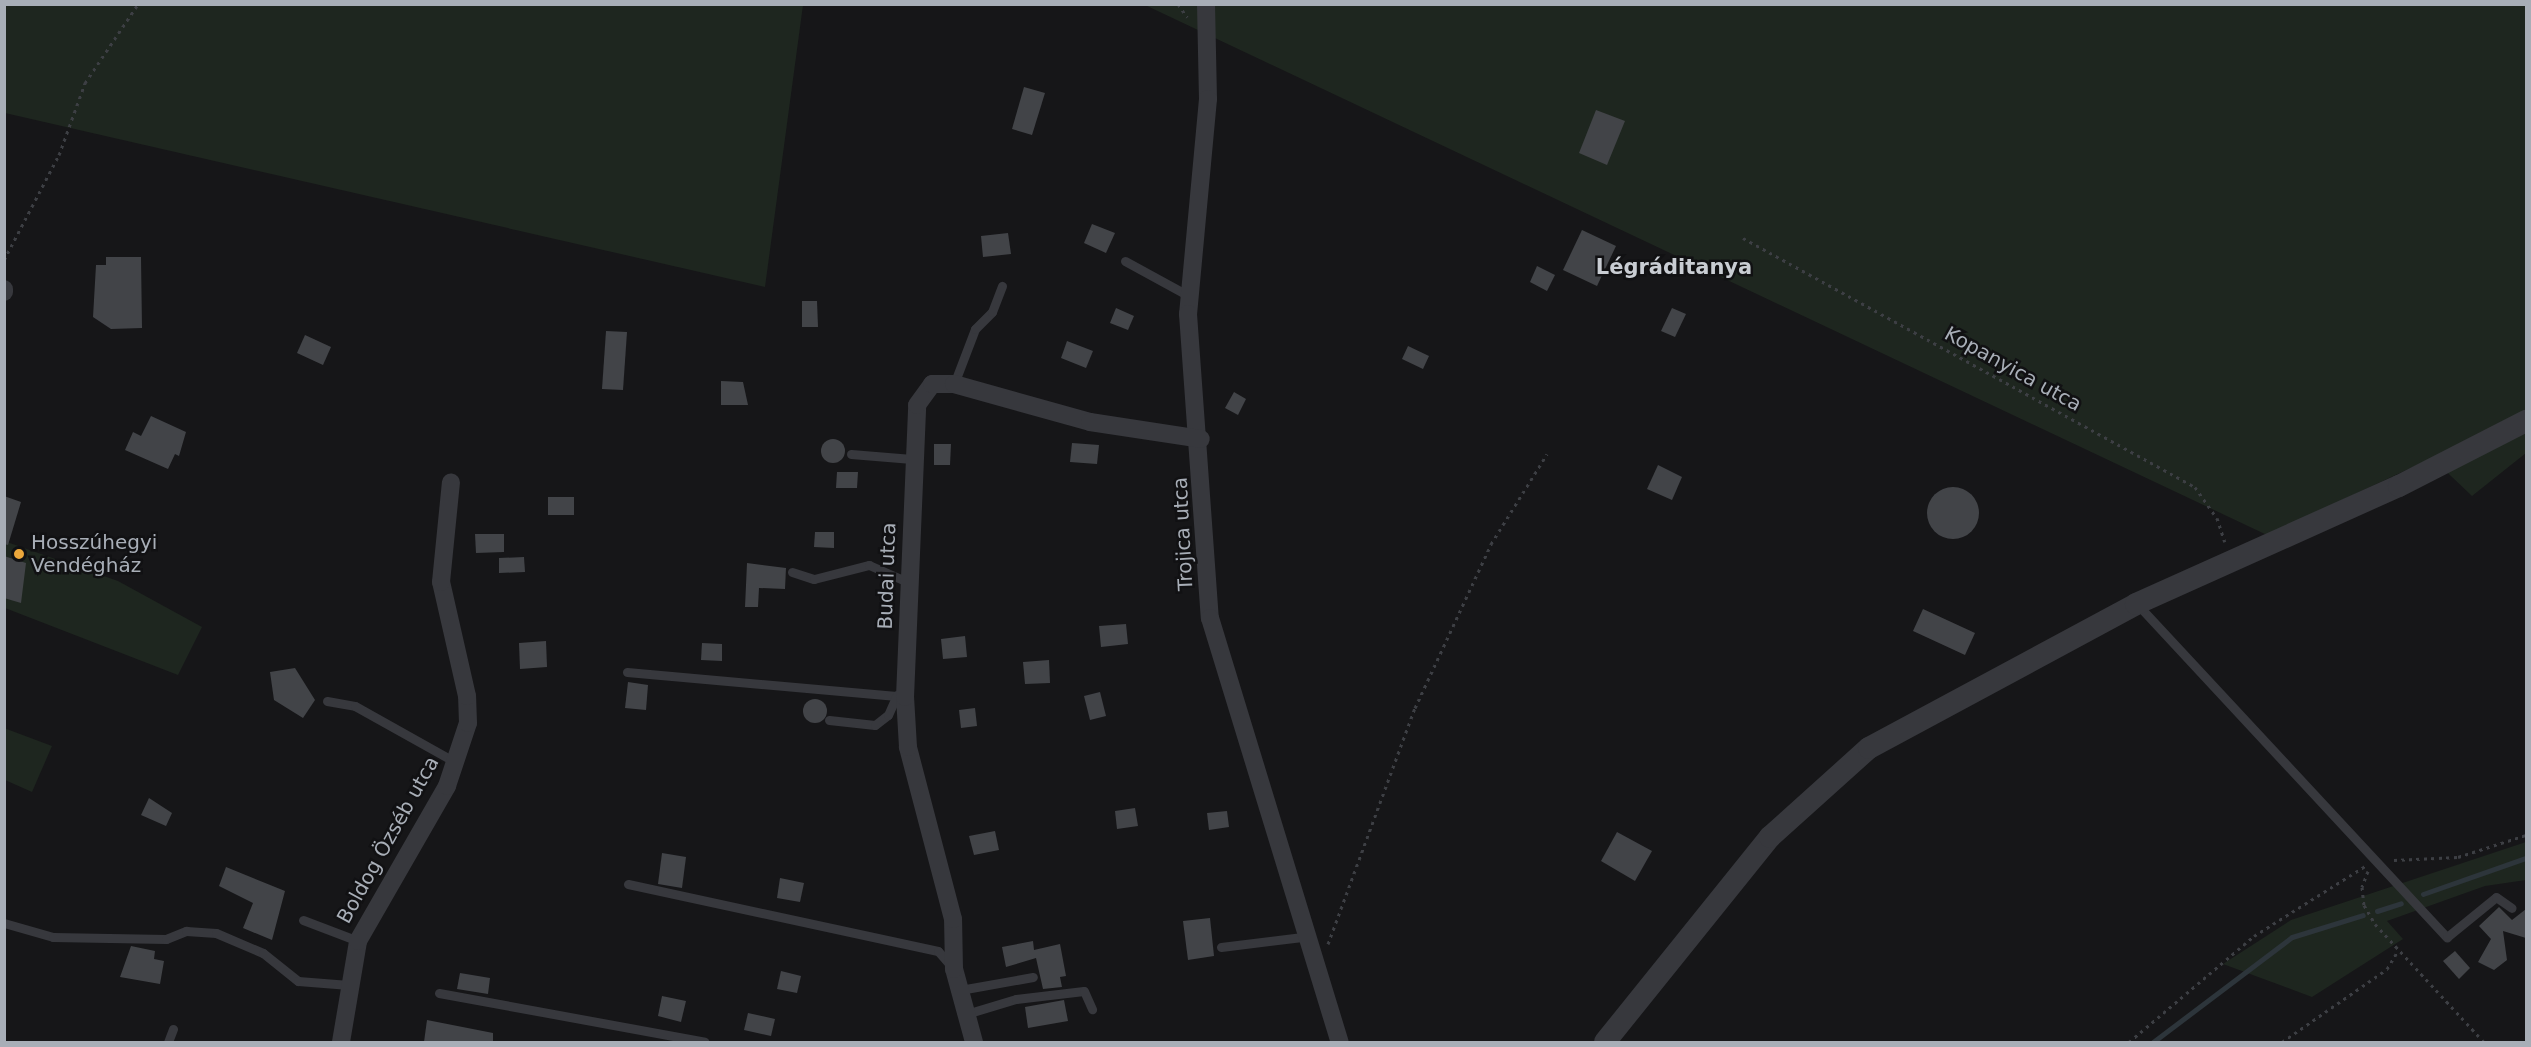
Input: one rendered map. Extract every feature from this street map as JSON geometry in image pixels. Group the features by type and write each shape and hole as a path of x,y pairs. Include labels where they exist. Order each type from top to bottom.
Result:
{"street":[{"name":"Trojica utca","path":"1206,4 1208,99 1189,296 1201,438 1210,618 1316,954 1340,1042"},
{"name":"Budai utca","path":"974,1042 954,969 953,919 908,747 901,696 910,583 912,459 922,391 932,384 954,384 1090,422 1201,438"},
{"path":"1605,1042 1770,837 1812,794 1869,748 2136,604 2399,486 2526,420"},
{"name":"Boldog Özséb utca","path":"341,1042 358,941 457,764 468,723 467,696 441,582 452,482"}],"lane":[{"path":"1125,261 1189,296"},
{"path":"954,384 975,329 992,312 1002,286"},
{"path":"851,454 912,459"},
{"path":"792,572 814,579 869,565 910,583"},
{"path":"2136,604 2372,861 2446,937 2496,897 2512,908"},
{"path":"627,672 901,696 888,715 875,725 829,720"},
{"path":"327,701 355,706 457,764"},
{"path":"628,884 938,951 954,969"},
{"path":"303,920 358,941"},
{"path":"4,923 54,937 166,939 186,931 216,933 263,953 298,981 349,985"},
{"path":"1221,947 1310,936"},
{"path":"960,990 1032,977"},
{"path":"966,1014 1016,999 1084,992 1092,1009"},
{"path":"439,993 705,1042"},
{"path":"168,1042 172,1029"}],"path":[{"path":"4,260 59,155 85,83 108,53 138,4"},
{"name":"Kopanyica utca","path":"1743,238 2195,487 2217,518 2232,560"},
{"path":"1316,954 1327,947 1414,708 1491,544 1547,454"},
{"path":"2129,1042 2254,936 2372,861 2458,857 2526,835"},
{"path":"2372,861 2362,887 2364,905 2398,951 2484,1042"},
{"path":"2282,1042 2387,969 2398,951"}],"shaded area":[{"path":"5,4 803,5 765,287 5,113"},
{"path":"1145,5 2526,5 2526,453 2472,496 2432,458 2267,535"},
{"path":"4,541 118,581 202,627 178,675 5,608"},
{"path":"4,728 52,746 32,792 5,780"},
{"path":"2526,842 2526,880 2485,886 2387,921 2403,939 2312,997 2223,964 2291,920"}],"building":[{"path":"1024,87 1045,93 1032,135 1012,129"},
{"path":"1596,110 1625,121 1607,165 1579,153"},
{"path":"1092,224 1115,233 1106,253 1084,243"},
{"path":"1582,230 1616,246 1597,286 1563,270"},
{"path":"1008,233 1011,254 983,257 981,236"},
{"path":"106,257 141,257 142,328 111,329 93,317 96,265 106,265"},
{"path":"1537,266 1555,275 1547,291 1530,282"},
{"path":"802,301 817,301 818,327 802,327"},
{"path":"1116,308 1134,316 1128,330 1110,323"},
{"path":"1672,308 1686,314 1675,337 1661,331"},
{"path":"606,331 627,332 623,390 602,389"},
{"path":"305,335 331,347 323,365 297,353"},
{"path":"1067,341 1093,351 1086,368 1061,358"},
{"path":"1408,346 1429,356 1423,369 1402,359"},
{"path":"721,381 743,382 748,405 721,405"},
{"path":"1234,392 1246,399 1238,415 1225,408"},
{"path":"151,416 186,432 179,456 175,454 168,469 125,450 133,432 141,436"},
{"path":"833,439 838,440 844,446 844,456 838,462 833,463 828,462 822,456 821,451 822,446 828,440"},
{"path":"1072,443 1099,445 1097,464 1070,462"},
{"path":"934,444 951,444 950,465 934,465"},
{"path":"1658,465 1682,477 1672,500 1647,489"},
{"path":"837,472 858,472 857,488 836,488"},
{"path":"1948,487 1958,487 1972,494 1979,513 1972,532 1958,539 1948,539 1938,535 1931,528 1927,518 1927,508 1931,498 1938,491"},
{"path":"4,496 21,502 8,545 4,544"},
{"path":"548,497 574,497 574,515 548,515"},
{"path":"815,532 834,532 834,548 814,547"},
{"path":"475,534 504,534 504,552 476,553"},
{"path":"4,556 26,563 21,603 4,598"},
{"path":"524,557 525,572 499,573 499,558"},
{"path":"747,563 786,568 785,589 759,588 758,607 745,607"},
{"path":"1923,609 1975,633 1965,655 1913,631"},
{"path":"1126,624 1128,644 1101,647 1099,626"},
{"path":"965,636 967,657 943,659 941,639"},
{"path":"546,641 547,667 520,669 519,643"},
{"path":"702,643 722,644 722,661 701,660"},
{"path":"1049,660 1050,683 1025,684 1023,662"},
{"path":"295,668 315,700 303,718 274,700 270,672"},
{"path":"628,682 648,685 646,710 625,708"},
{"path":"1100,692 1106,716 1090,720 1084,696"},
{"path":"815,699 824,702 827,711 824,720 815,723 806,720 803,711 806,702"},
{"path":"975,708 977,726 961,728 959,710"},
{"path":"149,798 172,813 166,826 141,815"},
{"path":"1135,808 1138,826 1117,829 1115,811"},
{"path":"1227,811 1229,827 1209,830 1207,813"},
{"path":"995,831 999,850 974,855 969,836"},
{"path":"1617,832 1652,851 1635,881 1601,861"},
{"path":"662,853 686,857 682,888 658,884"},
{"path":"226,867 285,891 272,940 243,928 253,903 219,886"},
{"path":"780,878 804,883 800,902 777,898"},
{"path":"2499,907 2512,920 2526,909 2526,938 2503,931 2507,960 2494,970 2478,962 2491,939 2479,926"},
{"path":"1210,918 1214,956 1188,960 1183,921"},
{"path":"1033,941 1034,950 1060,944 1066,976 1060,977 1062,987 1043,989 1036,958 1006,967 1002,947"},
{"path":"131,946 155,951 154,959 164,961 160,984 120,977"},
{"path":"2455,951 2470,968 2459,979 2443,961"},
{"path":"781,971 801,976 797,993 777,989"},
{"path":"460,973 490,978 488,994 457,989"},
{"path":"662,996 686,1001 681,1022 658,1016"},
{"path":"1064,1000 1068,1021 1028,1028 1025,1007"},
{"path":"748,1013 775,1019 771,1036 744,1030"},
{"path":"427,1020 493,1033 493,1042 424,1042"}],"waterway":[{"path":"2423,894 2526,858"},
{"path":"2377,911 2401,903"},
{"path":"2153,1042 2292,937 2363,915"}],"place":[{"name":"Hosszúhegyi Vendégház","path":"19,554"}],"district":[{"name":"Légráditanya","path":"1674,267"}]}
